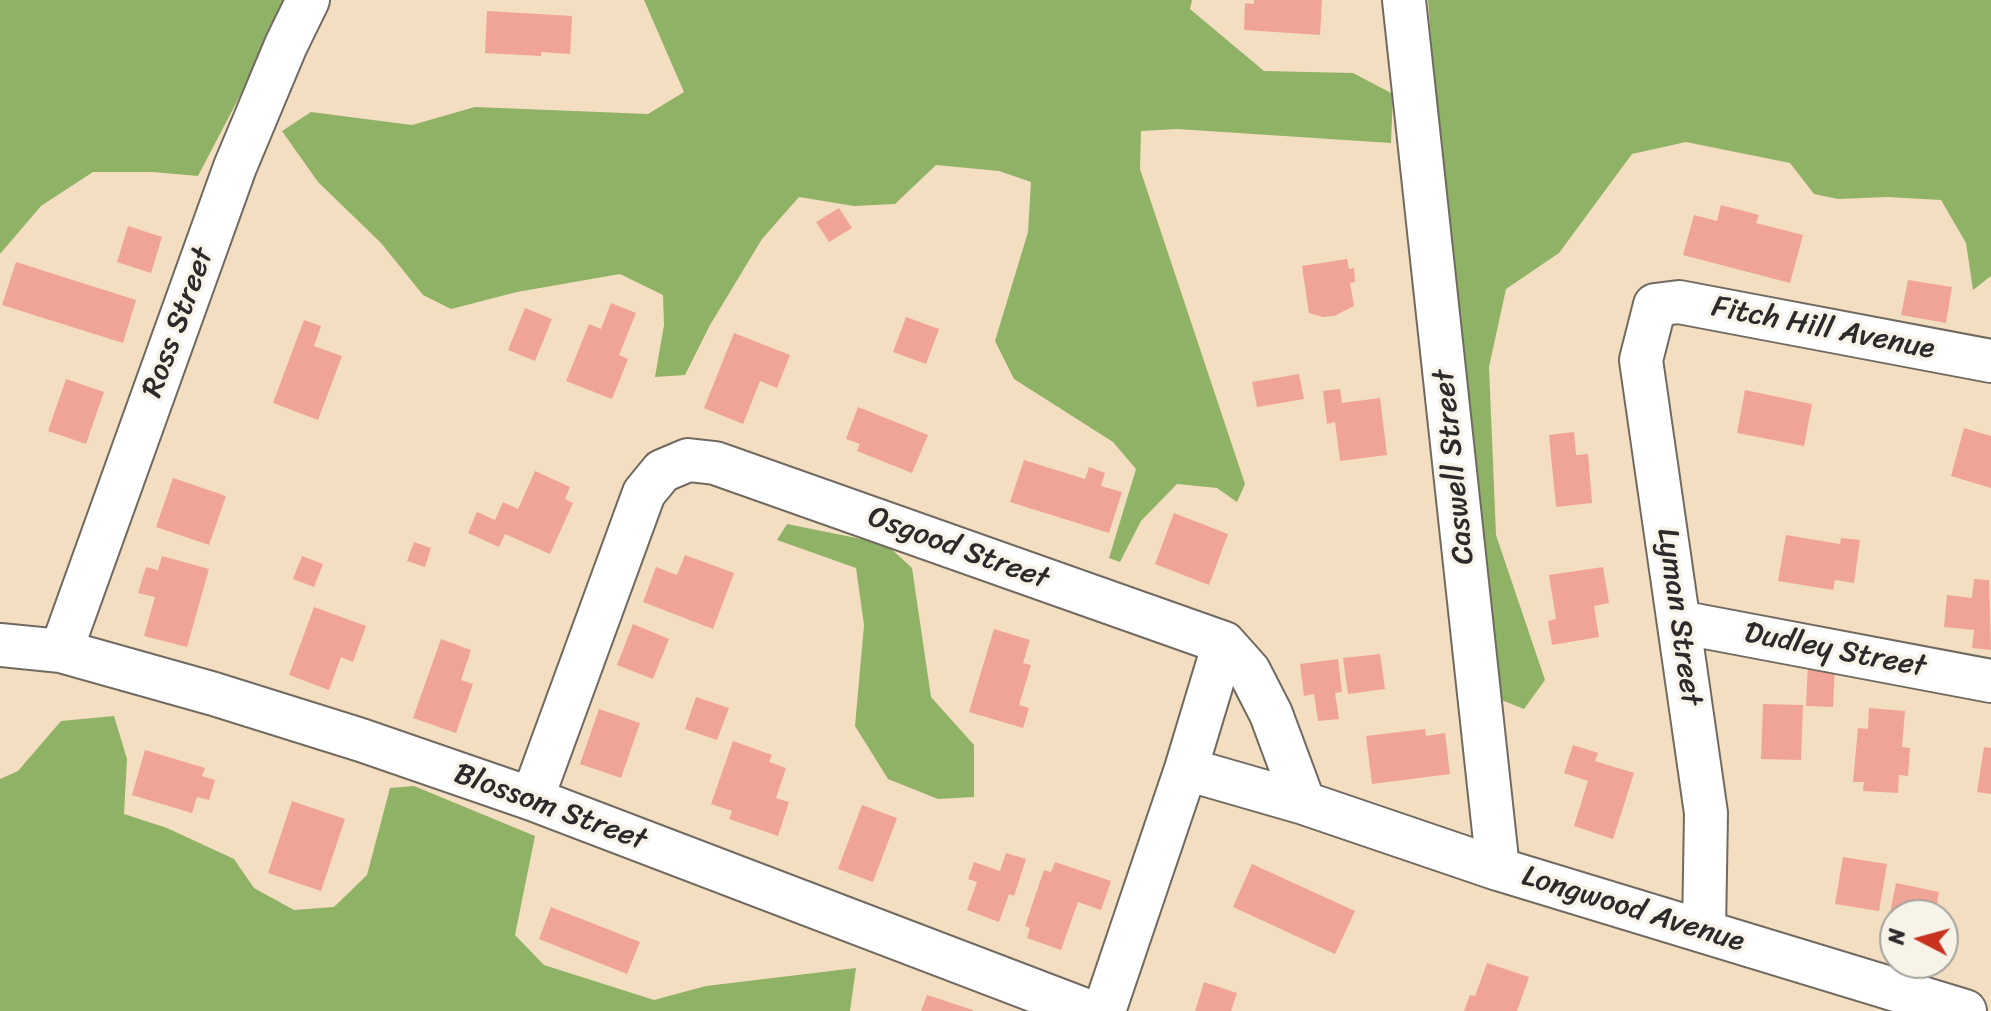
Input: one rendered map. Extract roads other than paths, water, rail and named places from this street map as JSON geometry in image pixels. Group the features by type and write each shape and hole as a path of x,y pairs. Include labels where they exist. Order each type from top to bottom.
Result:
{"street":[{"name":"Ross Street","path":"61,651 235,167 308,0"},
{"name":"Caswell Street","path":"1404,0 1498,869"},
{"name":"Fitch Hill Avenue","path":"1655,305 1679,302 1991,361"},
{"name":"Lyman Street","path":"1655,305 1641,360 1706,813 1704,931"},
{"name":"Osgood Street","path":"532,799 644,493 662,471 688,460 715,463 1224,643"},
{"name":"Dudley Street","path":"1679,622 1991,681"},
{"path":"1104,1011 1186,769 1224,643"},
{"path":"1224,643 1249,671 1271,714 1304,803"},
{"name":"Blossom Street","path":"0,645 61,651 361,740 532,799 1088,1011"},
{"name":"Longwood Avenue","path":"1186,769 1304,803 1498,869 1965,1011"}]}
